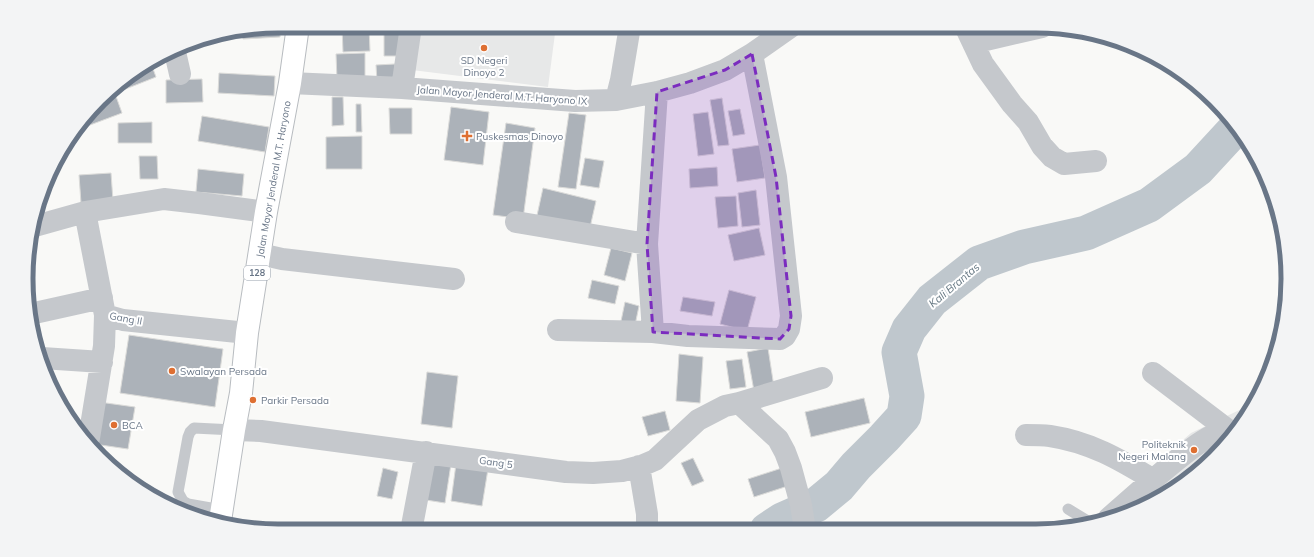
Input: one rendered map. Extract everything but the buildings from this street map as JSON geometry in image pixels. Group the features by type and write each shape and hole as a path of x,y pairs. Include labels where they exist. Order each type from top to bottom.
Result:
{"main road":[{"name":"Jalan Mayor Jenderal M.T. Haryono","path":"221,516 241,393 247,333 266,212 290,83 297,33"}],"street":[{"path":"402,88 410,33"},
{"path":"616,100 629,33"},
{"name":"Jalan Mayor Jenderal M.T. Haryono IX","path":"290,83 402,88 575,102 616,100 657,92 690,83 724,70 752,54 776,33"},
{"path":"979,33 969,34 983,64 1012,104 1028,122 1042,146 1052,157 1064,164 1096,161"},
{"path":"558,330 653,332 688,336 780,339 785,336 789,329 791,316 776,177 752,54"},
{"path":"176,56 180,74"},
{"path":"653,332 647,244 657,92"},
{"path":"39,225 85,212 164,199 266,212"},
{"path":"35,313 103,306 85,212"},
{"path":"516,222 647,244"},
{"path":"260,254 282,259 454,279"},
{"name":"Gang II","path":"103,306 123,320 247,333"},
{"name":"Gang II","path":"90,435 104,346 103,306"},
{"path":"47,358 102,362"},
{"path":"1153,373 1229,429"},
{"name":"Gang 5","path":"234,430 261,431 566,472 593,473 622,471 655,460 698,420 725,406 822,378"},
{"path":"739,403 778,439 785,452 801,505 804,524"},
{"path":"1119,509 1152,479 1201,440 1215,433 1227,431"},
{"path":"1026,435 1049,436 1072,440 1120,459 1152,479"},
{"path":"412,524 426,452"},
{"path":"639,466 647,514 647,524"}],"lane":[{"path":"221,516 188,504 183,501 178,492 190,432 194,428 234,430"},
{"path":"1068,509 1084,519"}],"highlighted area":[{"path":"752,54 776,177 791,316 789,329 780,339 653,332 647,244 657,92 725,70"}],"shaded area":[{"name":"SD Negeri Dinoyo 2","path":"417,33 555,33 548,87 412,70"},
{"name":"Politeknik Negeri Malang","path":"1244,408 1230,428 1209,452 1172,483 1144,499 1094,517 1191,433"}],"waterway":[{"name":"Kali Brantas","path":"776,524 816,505 839,486 904,416 907,396 899,352 909,329 932,300 979,263 1024,247 1086,233 1149,205 1198,169 1232,132"}],"place":[{"name":"SD Negeri Dinoyo 2","path":"484,48"},
{"name":"Puskesmas Dinoyo","path":"467,136"},
{"name":"Swalayan Persada","path":"172,371"},
{"name":"Parkir Persada","path":"253,400"},
{"name":"BCA","path":"114,425"},
{"name":"Politeknik Negeri Malang","path":"1194,450"}]}
